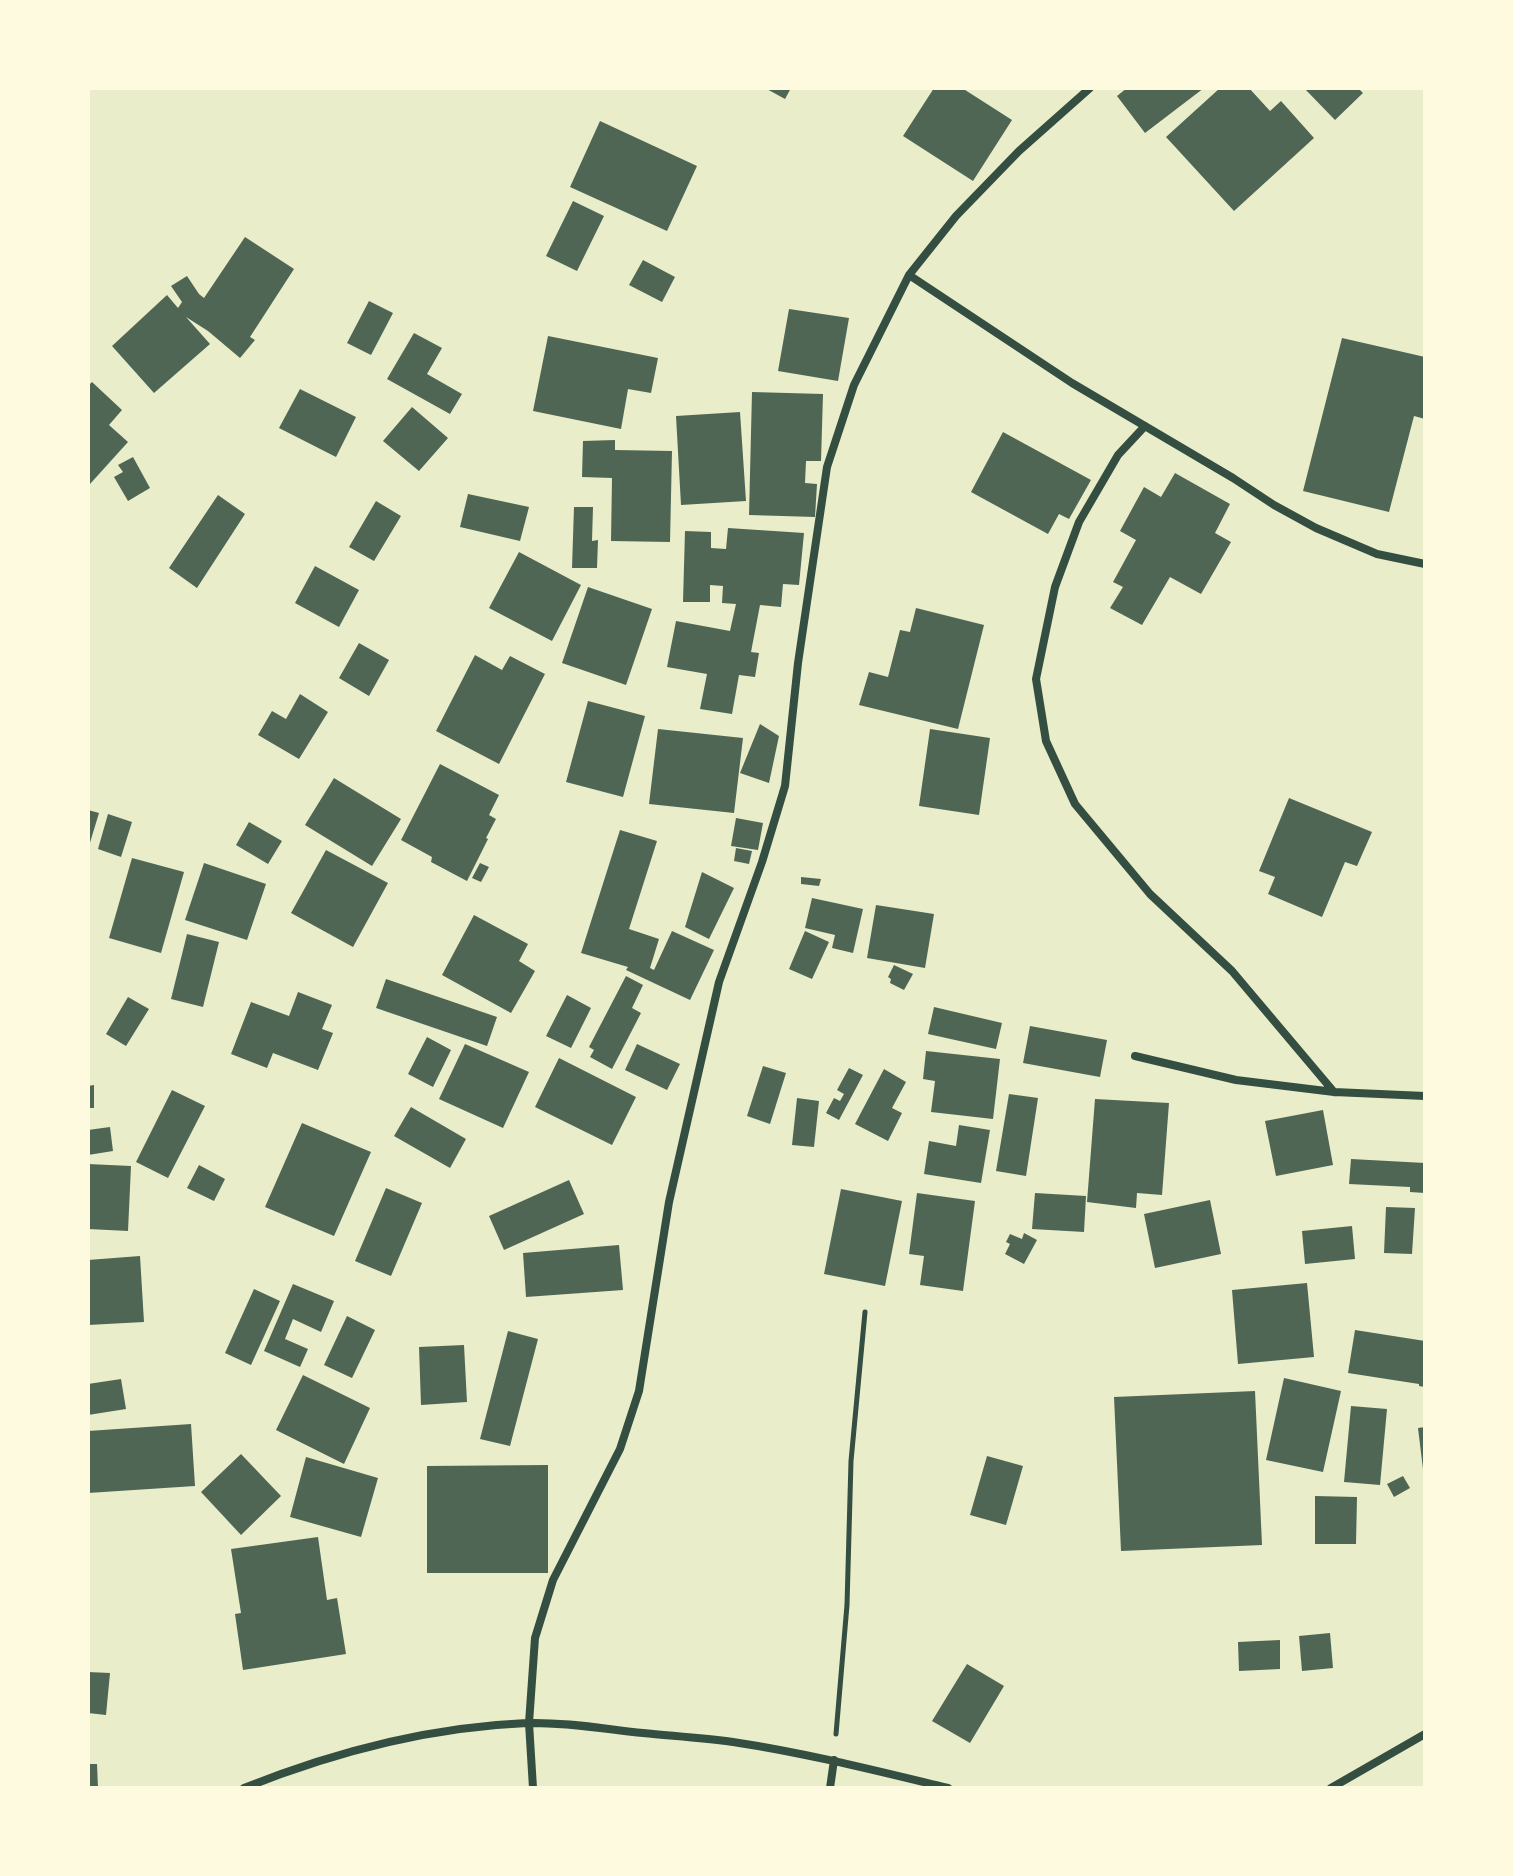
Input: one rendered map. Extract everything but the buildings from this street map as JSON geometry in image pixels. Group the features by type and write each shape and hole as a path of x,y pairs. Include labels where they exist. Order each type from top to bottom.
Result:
{"street":[{"path":"533,1788 529,1723 535,1638 553,1580 620,1449 639,1391 669,1202 719,982 762,862 785,786 800,648 827,467 854,385 909,275 967,205 1019,151 1090,88"},
{"path":"909,275 1072,383 1274,505 1316,528 1377,554 1425,564"},
{"path":"1145,426 1118,455 1079,522 1055,587 1036,679 1046,741 1075,804 1150,894 1232,971 1334,1092"},
{"path":"1135,1056 1236,1080 1334,1092 1425,1096"},
{"path":"244,1788 291,1769 375,1744 466,1729 529,1723 733,1742 834,1760 948,1788"},
{"path":"1331,1788 1425,1734"},
{"path":"830,1788 834,1760"}],"path":[{"path":"834,1760 847,1605 851,1461 865,1312"}]}
